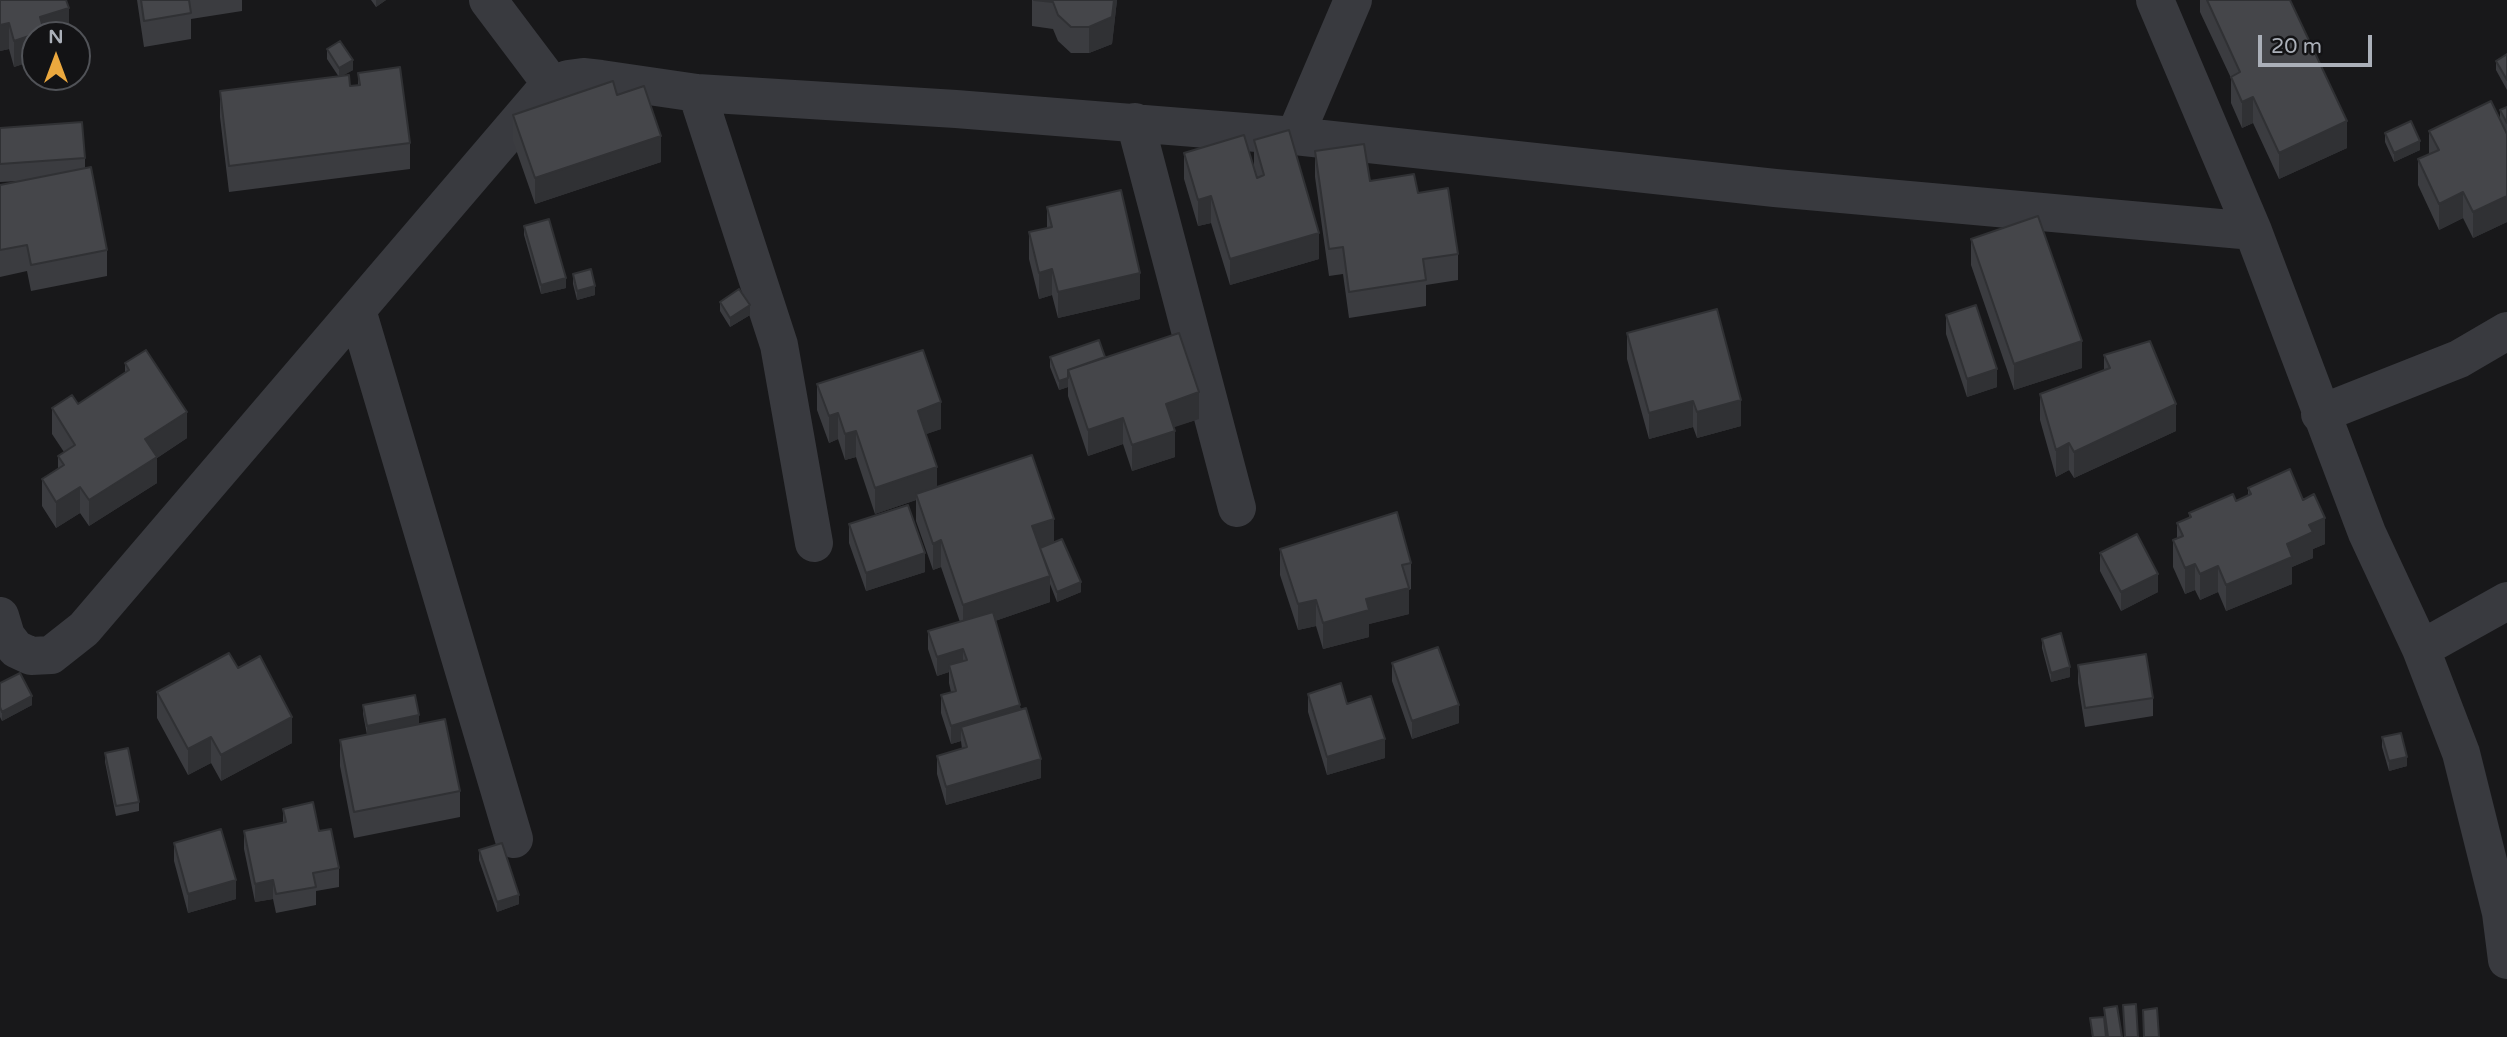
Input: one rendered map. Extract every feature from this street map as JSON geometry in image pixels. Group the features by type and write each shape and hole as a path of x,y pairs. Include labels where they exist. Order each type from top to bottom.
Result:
{"street":[{"path":"488,0 552,85"},
{"path":"1295,136 1353,0"},
{"path":"2155,0 2253,232 2367,533 2421,649 2461,753 2501,913 2507,960"},
{"path":"5,642 31,656 51,655 84,629 539,97 552,85 568,79 583,77 697,93 1135,122 1295,136 1775,188 2253,232"},
{"path":"697,93 779,345 814,543"},
{"path":"1135,122 1237,508"},
{"path":"357,310 514,839"},
{"path":"2320,414 2459,359 2507,331"},
{"path":"2421,649 2507,601"}],"building":[{"path":"0,0 66,0 69,8 40,17 41,21 21,21 21,39 14,41 9,23 0,25"},
{"path":"141,0 189,0 191,13 144,21"},
{"path":"1034,0 1114,0 1112,17 1089,27 1071,27 1058,15 1053,2"},
{"path":"2207,0 2290,0 2347,121 2279,153 2253,97 2242,102 2231,77 2240,72"},
{"path":"340,41 353,60 339,68 327,49"},
{"path":"2507,54 2507,80 2496,61"},
{"path":"400,67 410,143 229,166 220,91 349,75 350,86 360,85 358,73"},
{"path":"613,81 617,95 644,86 661,136 535,178 513,115"},
{"path":"2491,101 2507,134 2507,196 2473,212 2463,192 2439,204 2418,159 2439,150 2429,131"},
{"path":"2507,107 2507,123 2500,110"},
{"path":"2411,121 2420,141 2394,153 2385,133"},
{"path":"82,122 85,158 0,164 0,128"},
{"path":"1289,130 1319,233 1230,259 1211,196 1198,200 1184,153 1244,135 1257,178 1264,175 1254,140"},
{"path":"1364,144 1370,181 1414,174 1418,193 1448,188 1458,254 1423,259 1426,280 1349,292 1343,247 1329,249 1315,151"},
{"path":"91,167 107,250 31,265 27,245 0,250 0,185"},
{"path":"1121,190 1140,273 1058,292 1052,269 1039,273 1029,232 1052,227 1047,207"},
{"path":"2038,216 2082,341 2014,364 1971,239"},
{"path":"549,219 566,278 541,285 524,226"},
{"path":"591,269 595,286 577,291 573,274"},
{"path":"739,289 750,305 730,318 720,302"},
{"path":"1976,305 1997,369 1967,379 1946,315"},
{"path":"1717,309 1741,400 1697,412 1693,401 1649,413 1627,333"},
{"path":"1179,333 1199,392 1166,404 1175,431 1132,445 1123,418 1088,430 1068,370"},
{"path":"1099,340 1105,357 1068,370 1068,378 1059,381 1050,357"},
{"path":"2150,341 2176,404 2074,452 2069,443 2056,450 2040,394 2110,368 2104,355"},
{"path":"146,350 187,412 145,439 157,457 89,500 80,487 56,502 42,479 64,465 58,456 75,445 52,408 72,395 78,404 129,370 125,363"},
{"path":"923,350 941,402 918,411 937,467 875,488 856,431 845,434 838,413 829,416 817,384"},
{"path":"1032,455 1054,519 1032,526 1050,576 963,605 941,540 933,544 916,494"},
{"path":"2290,469 2303,500 2314,494 2325,518 2309,525 2313,532 2287,544 2292,557 2226,585 2218,566 2200,574 2195,564 2185,568 2173,540 2183,536 2177,523 2191,517 2189,513 2233,494 2236,501 2251,494 2248,488"},
{"path":"908,505 925,553 866,573 849,524"},
{"path":"1397,512 1411,563 1402,565 1409,588 1366,599 1369,610 1323,623 1316,600 1298,604 1280,549"},
{"path":"2137,534 2158,574 2121,592 2100,553"},
{"path":"1062,539 1081,582 1057,592 1040,548"},
{"path":"993,612 1020,705 951,726 941,695 956,691 949,665 967,660 963,649 937,657 928,631"},
{"path":"2061,633 2070,667 2051,673 2042,639"},
{"path":"1438,647 1459,705 1412,721 1392,663"},
{"path":"229,653 238,668 260,656 292,717 221,755 211,737 188,749 157,692"},
{"path":"2146,654 2153,698 2085,708 2078,665"},
{"path":"20,673 32,696 2,712 0,683"},
{"path":"1341,683 1347,704 1371,696 1385,739 1327,757 1308,694"},
{"path":"415,695 419,715 367,726 363,705"},
{"path":"1026,708 1041,759 946,787 937,756 967,747 961,727"},
{"path":"445,719 460,791 354,812 340,740"},
{"path":"2401,733 2407,757 2389,761 2382,737"},
{"path":"128,748 139,802 116,806 105,753"},
{"path":"313,802 319,831 331,829 339,868 313,873 316,887 276,894 273,880 255,884 244,831 286,822 283,809"},
{"path":"221,829 236,880 188,894 174,843"},
{"path":"502,843 519,895 497,902 479,850"},
{"path":"2136,1004 2138,1037 2125,1037 2123,1005"},
{"path":"2117,1006 2122,1037 2108,1037 2104,1008"},
{"path":"2157,1008 2159,1037 2144,1037 2143,1010"},
{"path":"2104,1017 2106,1037 2093,1037 2090,1018"}]}
